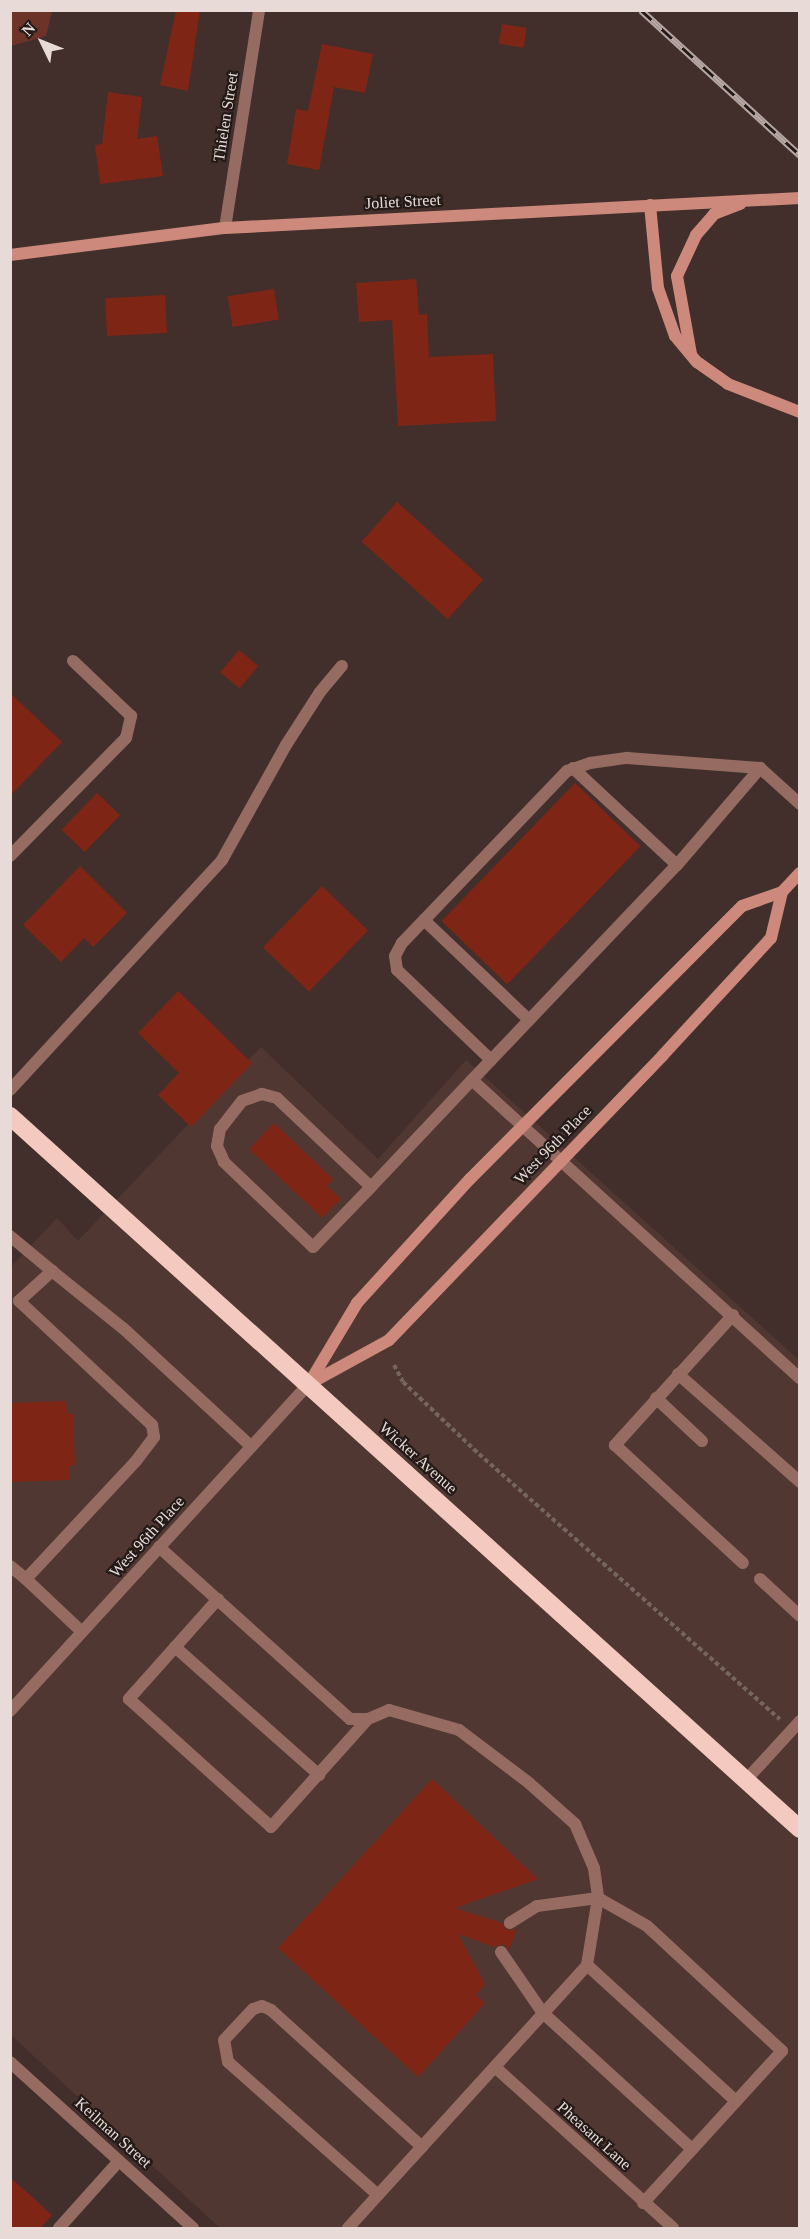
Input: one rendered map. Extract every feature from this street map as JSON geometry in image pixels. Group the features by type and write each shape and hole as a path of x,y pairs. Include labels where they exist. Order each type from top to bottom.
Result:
{"highway":[{"name":"Wicker Avenue","path":"10,1116 746,1780 798,1823"}],"street":[{"name":"Thielen Street","path":"225,228 259,10"},
{"name":"Joliet Street","path":"10,255 225,228 800,198"},
{"path":"691,355 677,276 696,234 714,214 752,200"},
{"path":"650,205 653,263 661,305 675,336 691,355 728,384 800,411"},
{"path":"10,856 126,738 131,716 73,661"},
{"path":"10,1090 222,860 286,745 320,692 342,666"},
{"path":"491,1060 397,970 395,956 402,943 567,771 627,758 760,768 800,804"},
{"path":"573,768 677,865"},
{"path":"371,1187 277,1098 262,1094 242,1101 220,1129 217,1146 224,1162 313,1247 371,1187 677,865 760,768"},
{"name":"West 96th Place","path":"13,1703 82,1632 308,1385 357,1303 522,1127 742,906 782,892 800,873"},
{"name":"West 96th Place","path":"308,1385 389,1340 771,938 782,892"},
{"path":"424,920 529,1020"},
{"path":"472,1080 800,1378"},
{"path":"10,1236 124,1329 251,1446"},
{"path":"26,1579 154,1437 152,1425 15,1305 52,1271"},
{"path":"733,1315 615,1445 743,1563"},
{"path":"678,1374 800,1482"},
{"path":"656,1398 702,1441"},
{"path":"159,1547 350,1719 368,1719 389,1710 459,1730 529,1783 575,1824 594,1868 598,1898 587,1965 348,2229"},
{"path":"10,1566 82,1632"},
{"path":"760,1579 800,1616"},
{"path":"218,1599 129,1699 271,1827 368,1719"},
{"path":"175,1647 319,1775"},
{"path":"746,1780 796,1725"},
{"path":"510,1923 537,1906 598,1898 647,1926 782,2051 643,2203"},
{"path":"501,1952 543,2013 692,2149"},
{"path":"587,1965 736,2101"},
{"path":"378,2196 228,2062 224,2040 253,2009 262,2006 271,2010 422,2147"},
{"name":"Keilman Street","path":"10,2061 193,2229"},
{"name":"Pheasant Lane","path":"495,2067 672,2229"},
{"path":"59,2229 119,2161"}],"path":[{"path":"394,1365 403,1382 479,1454 796,1725"}],"shaded area":[{"path":"11,10 52,11 46,36 11,46"},
{"path":"261,1047 378,1159 466,1060 799,1360 799,2228 220,2228 11,2035 10,1268 57,1218 78,1241"}],"building":[{"path":"176,10 200,10 188,91 160,85"},
{"path":"502,24 527,28 524,48 499,44"},
{"path":"322,44 373,54 365,93 334,87 319,170 287,164 296,109 308,111"},
{"path":"108,92 142,97 137,139 157,136 163,176 100,184 95,145 102,144"},
{"path":"416,279 419,315 427,314 429,357 493,354 496,421 398,426 392,320 359,322 356,283"},
{"path":"274,289 279,320 232,327 228,296"},
{"path":"165,295 167,333 107,336 105,298"},
{"path":"397,502 483,580 448,619 362,541"},
{"path":"239,650 258,666 240,688 220,672"},
{"path":"10,693 62,742 10,796"},
{"path":"575,783 640,846 507,984 442,921"},
{"path":"97,793 120,815 85,852 62,830"},
{"path":"80,866 127,913 93,947 84,938 61,962 23,925"},
{"path":"322,886 368,930 309,992 263,947"},
{"path":"178,991 252,1063 191,1127 158,1095 179,1073 138,1033"},
{"path":"274,1123 333,1179 327,1186 341,1199 322,1218 249,1149"},
{"path":"66,1401 67,1414 73,1414 75,1465 69,1466 70,1480 10,1482 10,1403"},
{"path":"432,1779 538,1879 455,1908 502,1923 507,1930 517,1929 509,1950 504,1944 494,1947 458,1934 485,1984 476,1995 485,2003 418,2077 278,1948"},
{"path":"10,2177 52,2215 40,2229 10,2229"}],"railway":[{"path":"641,10 800,155"}]}
